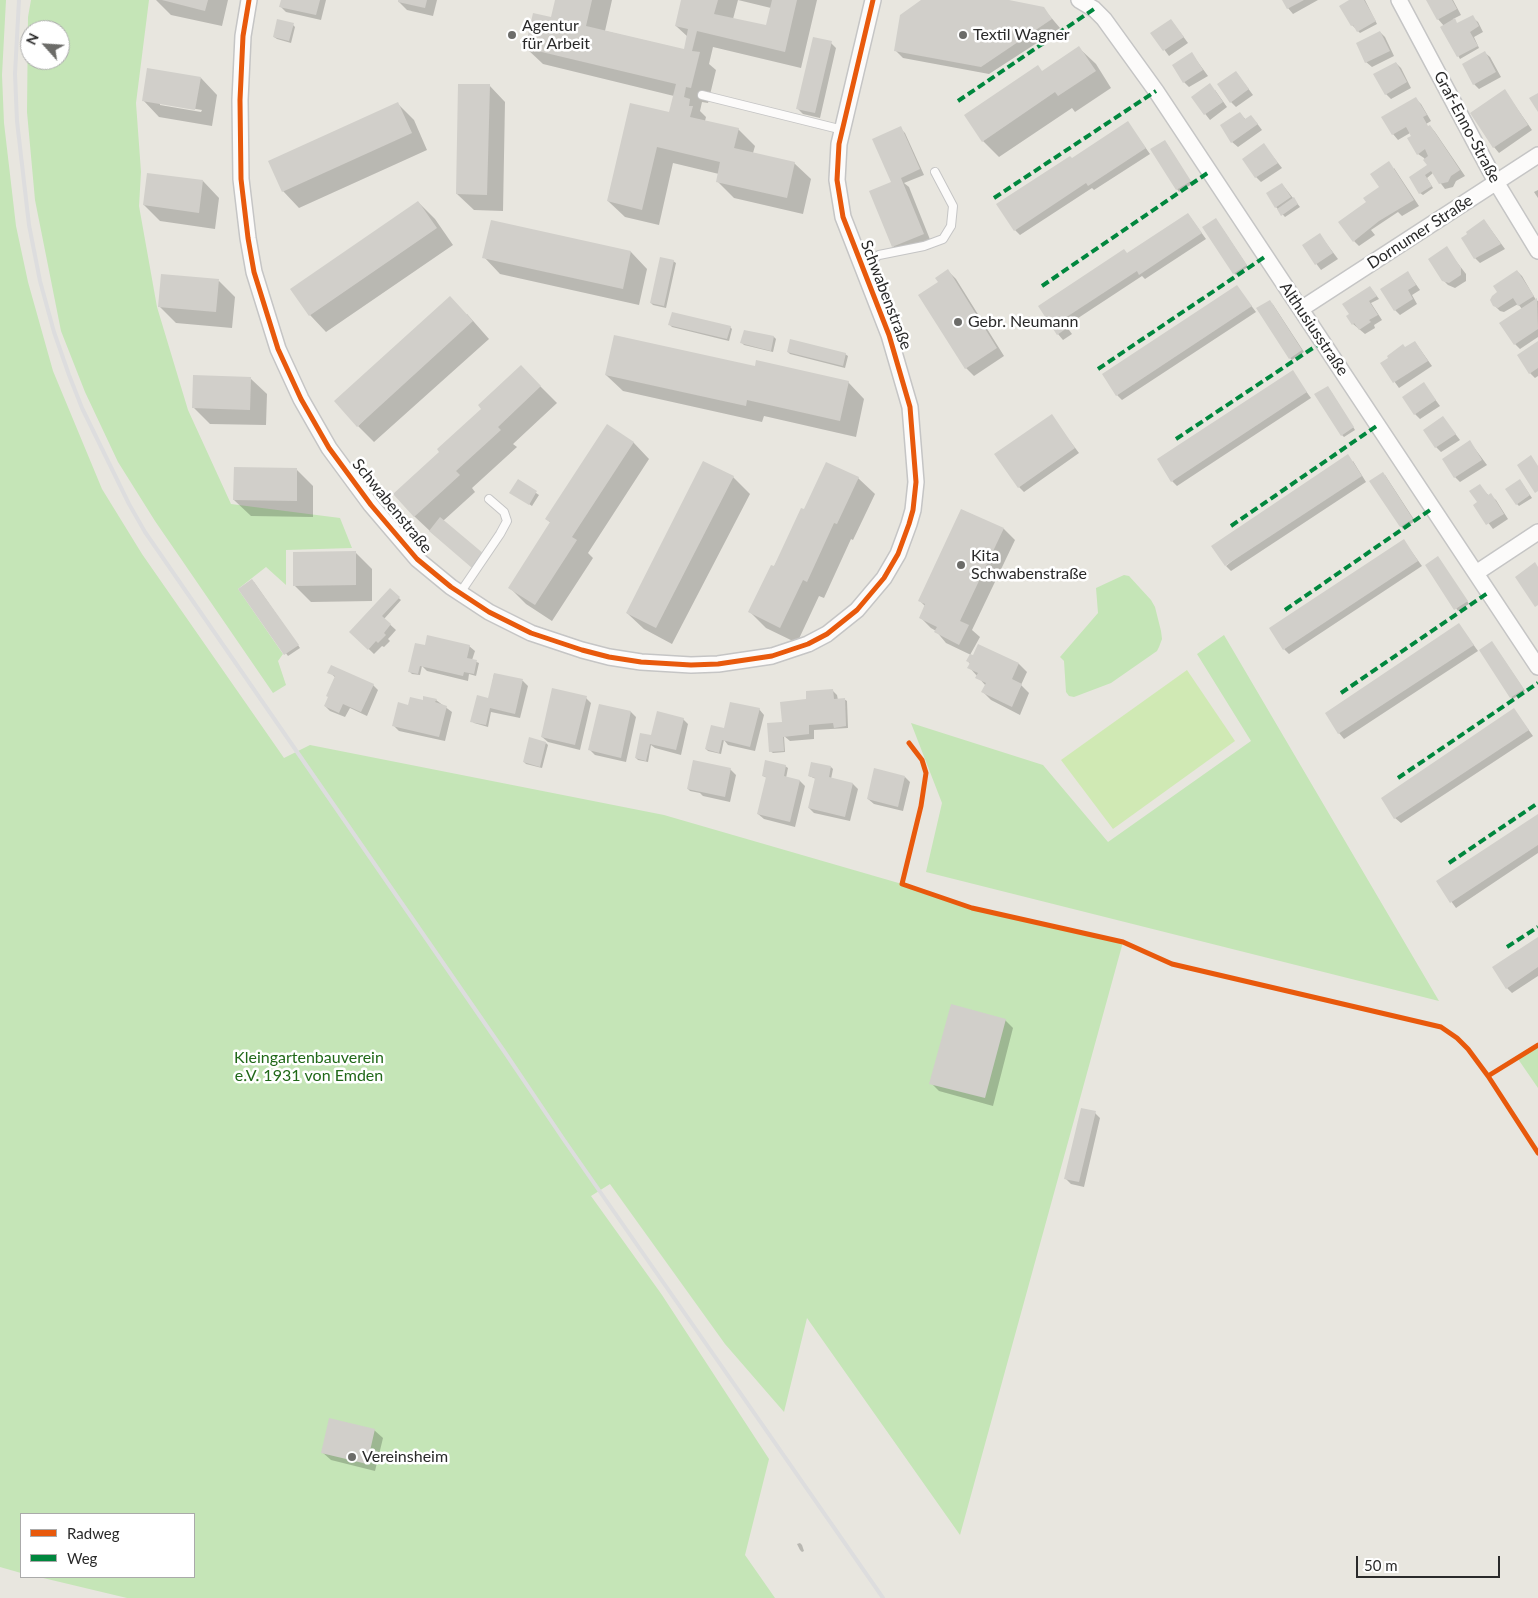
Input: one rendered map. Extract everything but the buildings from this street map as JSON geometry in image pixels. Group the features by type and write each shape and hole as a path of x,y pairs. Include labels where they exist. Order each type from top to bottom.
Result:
{"street":[{"name":"Schwabenstraße","path":"249,0 243,36 240,100 241,179 254,272 278,349 306,408 330,448 352,481 417,559 460,593 488,612 550,641 609,657 668,664 718,664 772,656 808,644 841,624 857,610 876,589 898,554 905,538 913,510 916,482 912,421 904,382 884,321 843,217 838,192 837,157 873,0"},
{"name":"Althusiusstraße","path":"1079,0 1094,9 1113,29 1538,667"},
{"name":"Graf-Enno-Straße","path":"1399,0 1496,182 1538,251"},
{"name":"Dornumer Straße","path":"1301,309 1538,155"},
{"path":"1476,573 1538,532"}],"lane":[{"path":"702,94 843,130"},
{"path":"862,266 880,255 924,246 942,239 950,226 952,206 936,172"},
{"path":"460,593 507,521 504,512 490,499"}],"green space":[{"name":"Kleingartenbauverein e.V. 1931 von Emden","path":"0,0 6,0 2,75 4,123 16,226 28,282 53,371 102,489 142,554 284,758 310,745 664,815 902,884 972,908 1123,942 960,1535 807,1318 784,1412 725,1344 610,1184 591,1196 662,1295 769,1459 745,1555 775,1598 127,1598 43,1578 195,1578 195,1513 20,1513 20,1573 0,1567"},
{"path":"31,0 149,0 136,103 141,172 139,206 157,307 188,410 231,504 340,518 352,548 286,550 286,585 266,567 238,589 283,654 278,661 286,685 273,693 155,521 118,462 85,392 61,331 35,200 27,112 27,70 70,70 70,20 28,20"},
{"path":"1124,575 1129,576 1155,607 1162,639 1159,647 1157,651 1111,683 1074,697 1069,696 1066,692 1064,661 1060,657 1098,613 1096,588"},
{"path":"1224,635 1439,1001 926,872 942,803 911,723 1043,765 1108,842 1251,741 1197,654"},
{"path":"1187,670 1235,741 1113,829 1061,760"},
{"path":"1538,1045 1538,1088 1518,1059"}],"railway":[{"path":"19,0 15,74 17,121 29,225 40,281 54,332 82,408 129,504 145,532 564,1140 883,1598"}],"marked path":[{"path":"958,101 1094,9"},
{"path":"994,198 1156,91"},
{"path":"1042,286 1209,172"},
{"path":"1098,369 1266,256"},
{"path":"1176,439 1322,342"},
{"path":"1231,526 1378,425"},
{"path":"1285,610 1433,508"},
{"path":"1341,693 1489,592"},
{"path":"1398,778 1538,683"},
{"path":"1449,863 1538,803"},
{"path":"1507,947 1538,927"}],"cycle path":[{"path":"249,0 243,36 240,100 241,179 254,272 278,349 301,399 329,448 371,505 417,559 451,587 489,612 531,633 582,650 641,662 691,665 718,664 772,656 808,644 827,634 857,610 884,578 898,554 913,510 916,482 910,407 889,335 843,217 837,180 839,144 873,0"},
{"path":"909,743 922,760 926,773 921,806 902,884 972,908 1123,942 1172,964 1441,1027 1457,1038 1468,1049 1488,1076 1538,1045"},
{"path":"1488,1076 1538,1153"}],"place":[{"name":"Agentur für Arbeit","path":"512,35"},
{"name":"Textil Wagner","path":"963,35"},
{"name":"Gebr. Neumann","path":"958,322"},
{"name":"Kita Schwabenstraße","path":"961,565"},
{"name":"Vereinsheim","path":"352,1457"}]}
